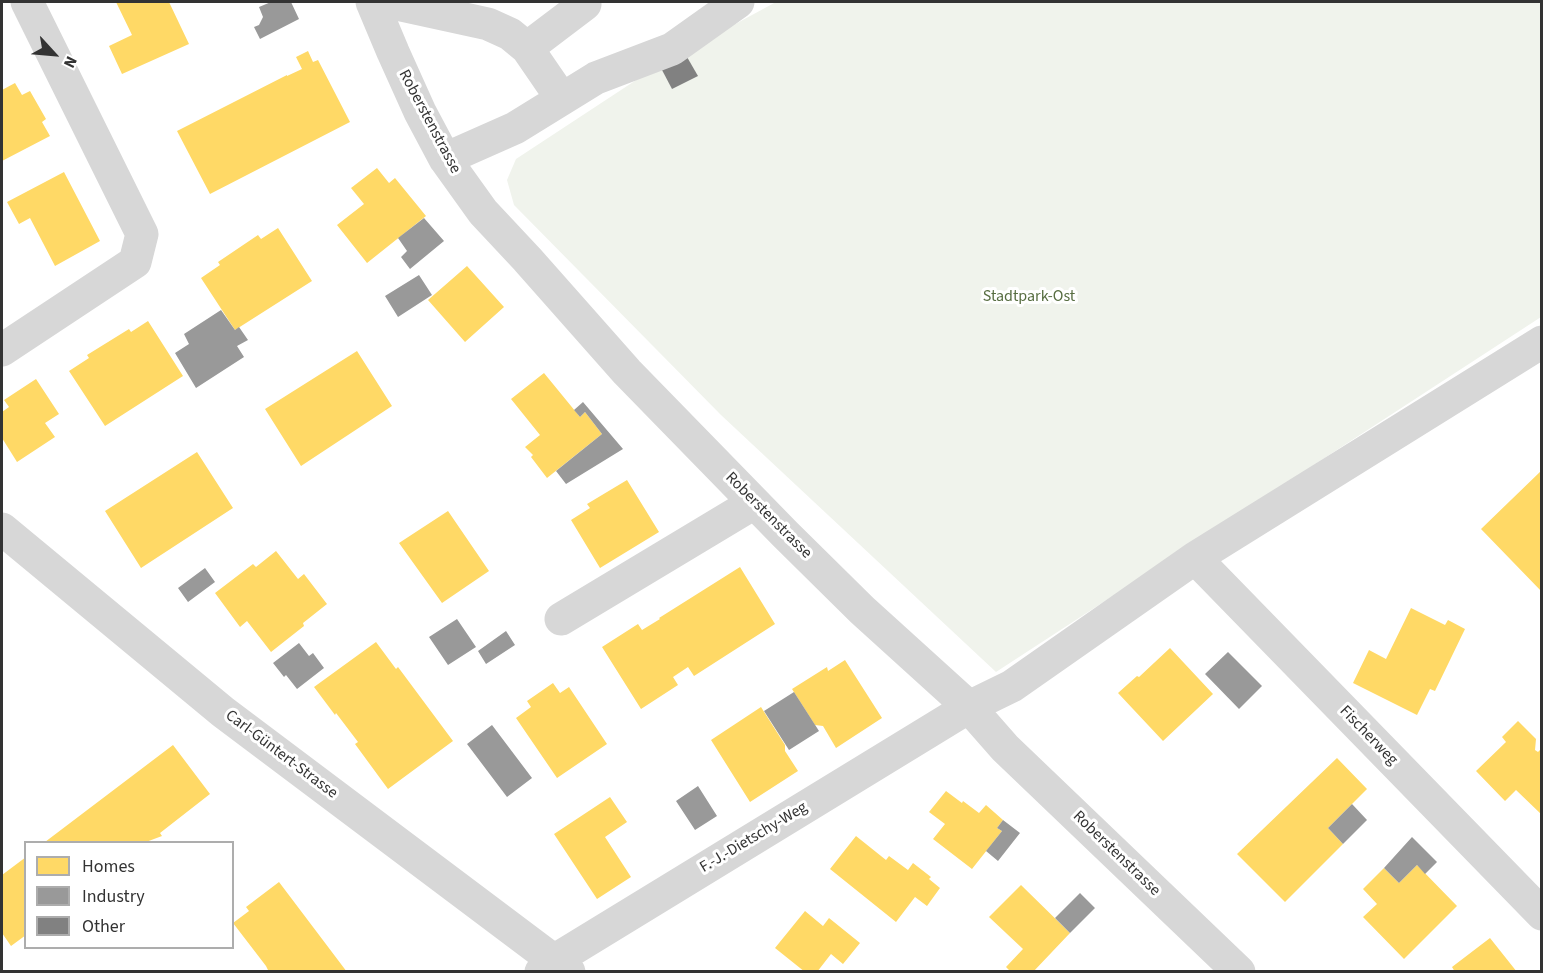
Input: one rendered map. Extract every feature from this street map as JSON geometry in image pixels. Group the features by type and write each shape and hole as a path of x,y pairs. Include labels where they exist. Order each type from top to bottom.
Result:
{"street":[{"path":"2,350 135,262 142,234 27,2"},
{"name":"Roberstenstrasse","path":"372,2 420,112 445,159 483,212 627,372 754,503 862,610 969,707 1005,748 1239,972"},
{"path":"387,2 488,24 510,34 527,48 562,99"},
{"path":"527,48 585,4 584,2"},
{"path":"445,159 515,128 596,78 672,49 738,2"},
{"path":"969,707 1012,686 1195,558 1542,342"},
{"path":"561,619 754,503"},
{"name":"Carl-Güntert-Strasse","path":"2,529 223,712 555,968"},
{"name":"Fischerweg","path":"1195,558 1542,914"},
{"name":"F.-J.-Dietschy-Weg","path":"555,968 969,707"}],"green space":[{"name":"Stadtpark-Ost","path":"776,2 1541,2 1541,317 996,672 721,415 514,205 507,180 516,159 656,67"}],"building: Homes":[{"path":"116,2 169,2 189,44 122,74 109,46 132,35"},
{"path":"308,51 313,62 318,60 350,122 210,194 177,131 302,69 296,57"},
{"path":"15,83 22,95 30,91 46,119 42,122 50,136 2,161 2,90"},
{"path":"377,168 389,183 395,178 426,216 367,263 337,225 364,204 351,188"},
{"path":"64,172 100,241 55,266 30,218 19,224 7,202"},
{"path":"278,228 312,281 235,330 201,278 220,265 218,262 258,235 261,239"},
{"path":"467,266 504,307 465,342 428,300"},
{"path":"148,321 183,376 105,426 69,371 89,358 87,355 129,329 131,332"},
{"path":"357,351 392,406 301,466 265,409"},
{"path":"544,373 580,417 585,412 602,434 547,478 531,457 533,455 525,447 540,435 511,399"},
{"path":"36,379 59,414 45,423 55,437 17,462 2,438 2,412 9,407 4,400"},
{"path":"197,452 233,508 141,568 105,511"},
{"path":"1542,470 1542,592 1481,529"},
{"path":"627,480 659,532 600,568 571,520 590,508 587,504"},
{"path":"448,511 489,571 442,603 399,543"},
{"path":"276,551 298,579 304,574 327,604 271,652 247,621 240,627 215,593 253,564 256,567"},
{"path":"740,567 775,624 694,676 688,667 673,677 678,685 641,709 602,647 638,624 642,630"},
{"path":"1411,608 1445,625 1448,620 1465,629 1435,691 1430,689 1417,715 1353,683 1369,650 1386,659"},
{"path":"376,642 396,669 398,667 453,741 388,789 355,744 358,742 314,687"},
{"path":"1170,648 1213,694 1163,741 1118,693"},
{"path":"845,660 882,718 836,748 823,726 815,725 792,689 827,667 828,671"},
{"path":"553,683 560,693 569,687 607,744 557,778 516,718 531,707 527,701"},
{"path":"761,707 798,771 750,802 711,740"},
{"path":"1518,721 1536,739 1535,750 1538,752 1542,748 1542,815 1516,790 1505,801 1476,771 1506,742 1502,737"},
{"path":"173,745 210,794 160,833 162,836 149,841 46,841"},
{"path":"1337,758 1367,789 1328,828 1343,844 1285,902 1237,854"},
{"path":"946,791 979,813 986,805 1003,820 997,828 1002,831 972,869 933,839 945,824 929,812"},
{"path":"610,797 627,822 605,837 631,877 597,899 554,834"},
{"path":"856,836 886,860 889,856 908,870 913,863 931,877 929,879 940,888 927,906 915,897 896,922 830,869"},
{"path":"24,858 24,936 11,946 2,933 2,875"},
{"path":"1417,865 1457,906 1404,959 1363,917 1377,904 1363,889 1384,868 1399,883"},
{"path":"279,882 347,972 269,972 234,924 249,911 246,907"},
{"path":"1021,885 1070,933 1033,972 1011,972 1006,967 1023,949 989,917"},
{"path":"805,911 823,926 829,918 860,943 843,964 831,954 817,972 805,972 775,948"},
{"path":"1490,938 1517,972 1455,972 1452,967"}],"building: Industry":[{"path":"271,2 291,2 299,19 260,39 254,27 259,25 263,17 259,7"},
{"path":"424,218 444,241 410,269 401,257 407,251 398,238"},
{"path":"419,275 432,295 398,317 385,296"},
{"path":"221,310 235,330 239,327 248,340 237,346 244,357 196,388 175,353 189,344 184,334"},
{"path":"583,402 623,449 566,484 556,471 602,434 585,412 580,417 574,410"},
{"path":"205,568 215,582 188,602 178,588"},
{"path":"457,619 476,647 448,665 429,637"},
{"path":"506,631 515,645 486,664 478,651"},
{"path":"299,643 309,656 313,653 324,668 297,689 273,663"},
{"path":"1228,652 1262,686 1239,709 1205,674"},
{"path":"794,692 819,731 789,750 764,711"},
{"path":"492,725 532,778 507,797 467,744"},
{"path":"698,786 717,816 695,830 676,801"},
{"path":"1352,804 1367,820 1343,844 1328,828"},
{"path":"1003,820 1020,833 998,861 986,851 1002,831 997,828"},
{"path":"1412,837 1437,862 1425,874 1417,865 1399,883 1384,868"},
{"path":"1080,893 1095,908 1070,933 1055,918"}],"building: Other":[{"path":"687,57 698,76 672,89 662,70"}]}
